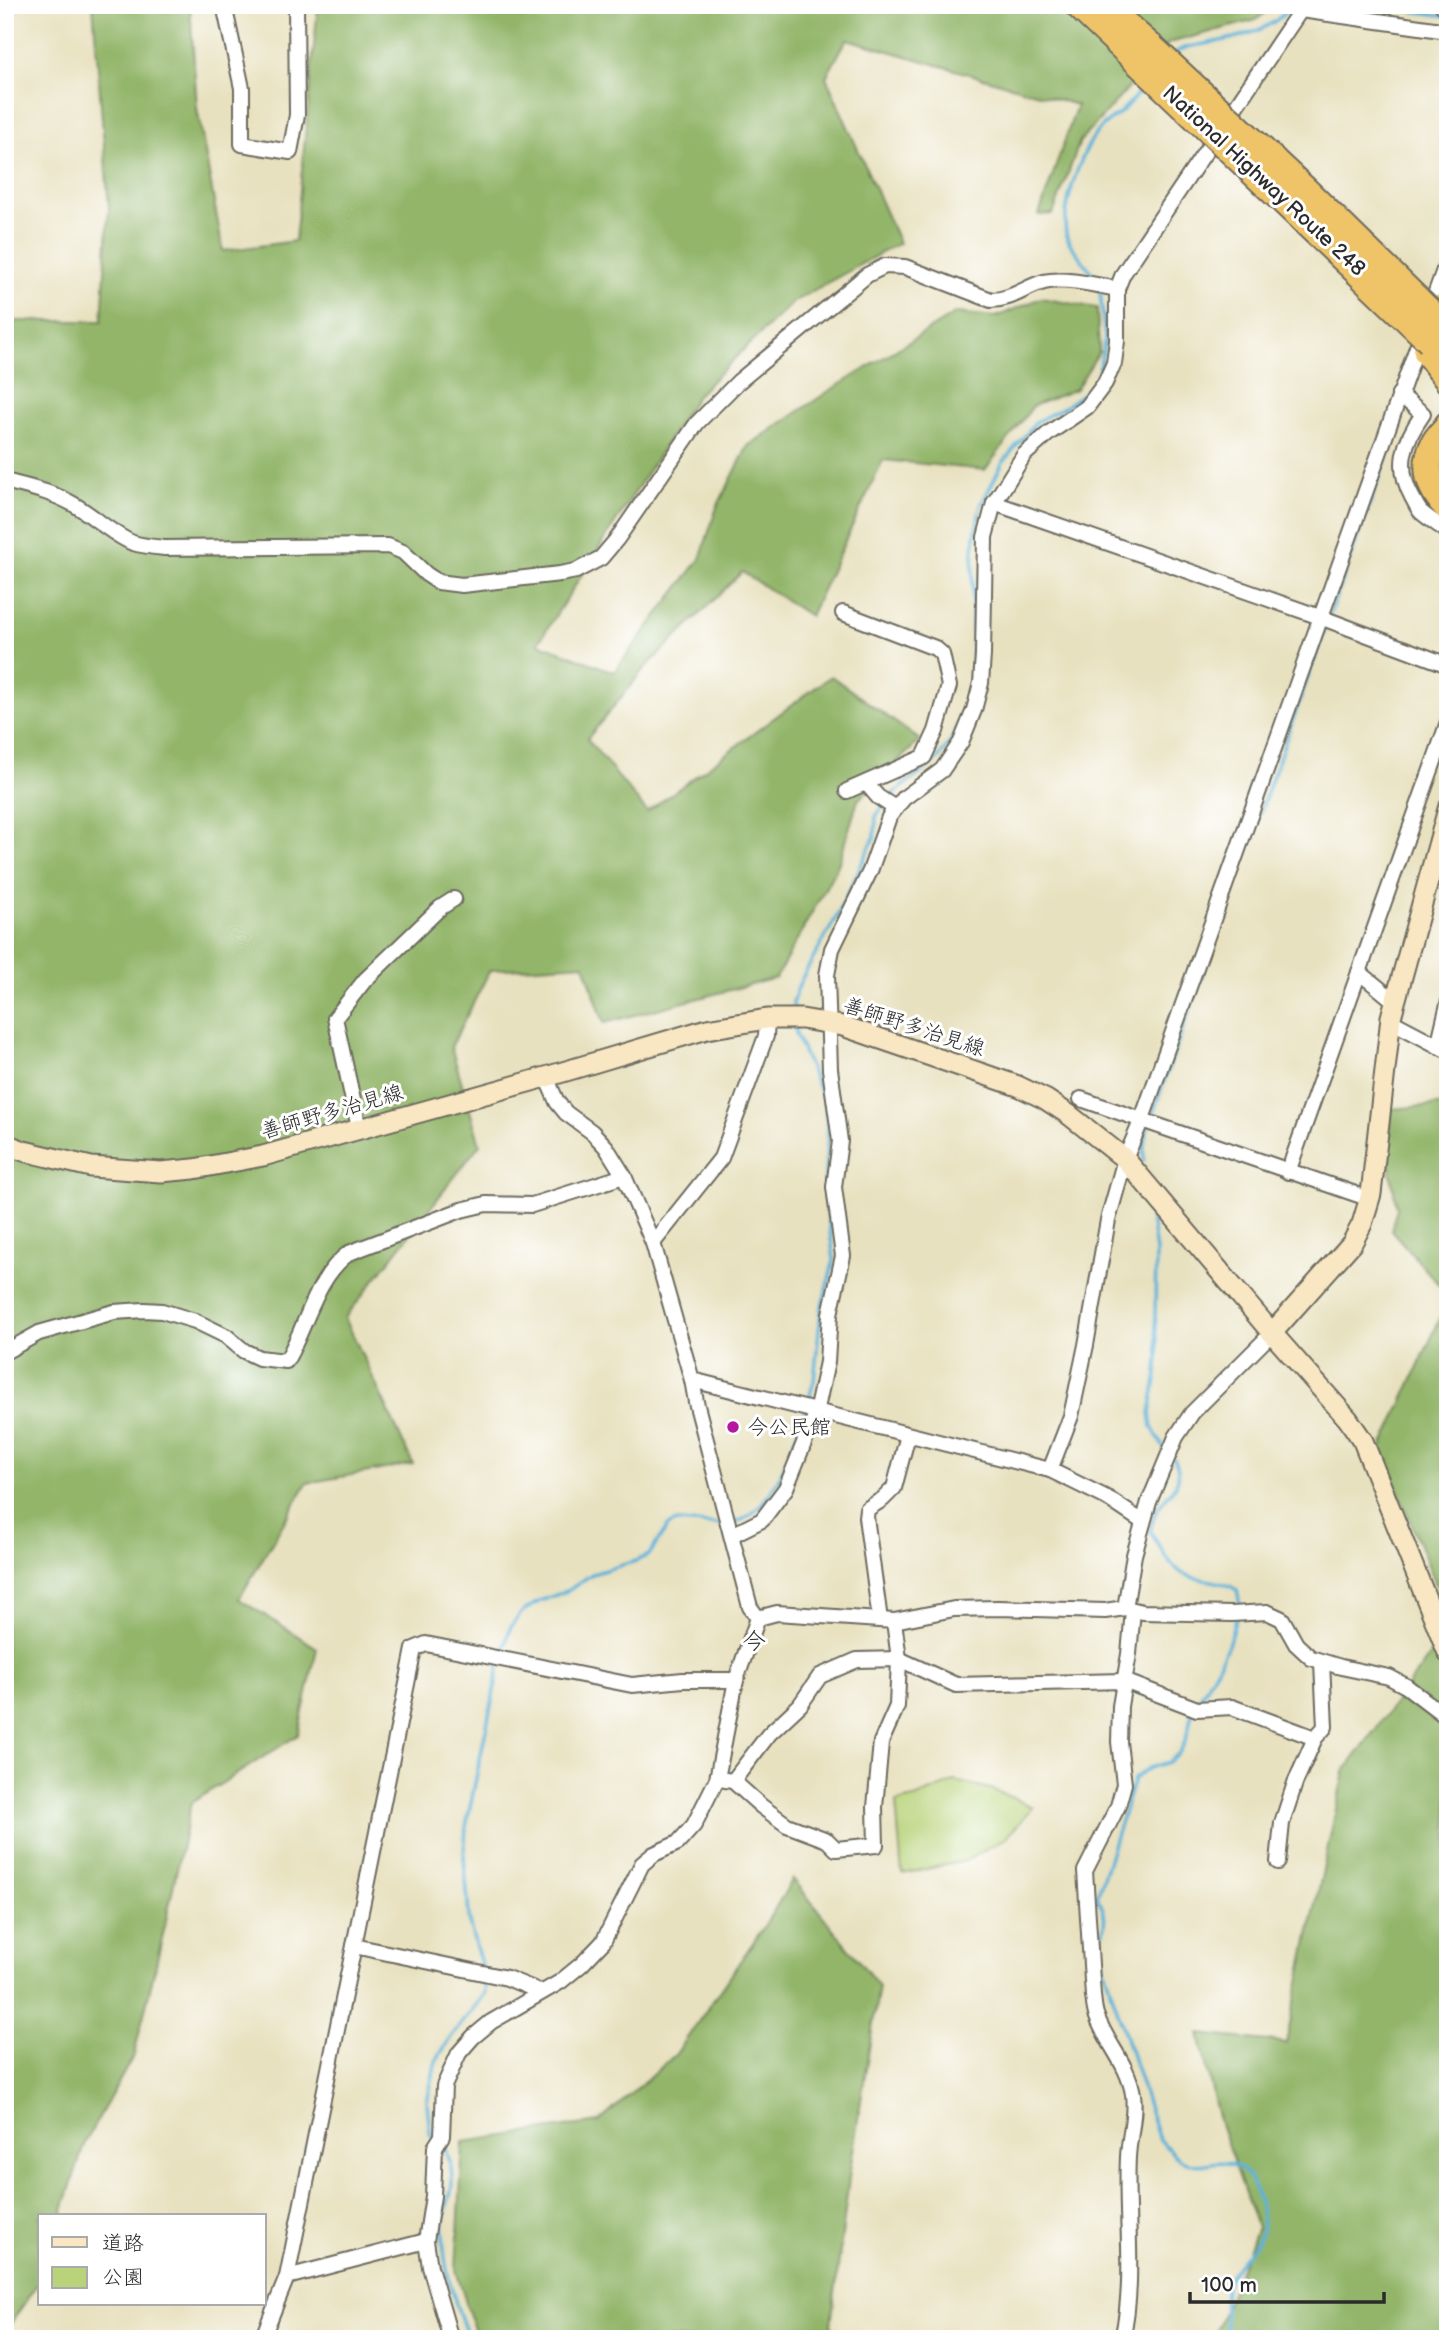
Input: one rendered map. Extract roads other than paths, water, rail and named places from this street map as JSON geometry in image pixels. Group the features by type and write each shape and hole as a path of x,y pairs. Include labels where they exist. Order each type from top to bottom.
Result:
{"highway":[{"name":"National Highway Route 248","path":"1078,5 1145,55 1385,250 1441,331"},
{"name":"National Highway Route 248","path":"1103,5 1145,55 1406,317 1441,331"},
{"path":"1441,331 1448,380"},
{"path":"1448,425 1434,443 1438,451 1428,473 1431,486 1448,508"}],"main road":[{"path":"1272,1333 1352,1243 1370,1199 1395,999 1448,809"},
{"name":"善師野多治見線","path":"5,1144 92,1167 161,1172 263,1156 707,1029 785,1019 829,1022 1018,1086 1068,1114 1125,1159 1348,1419 1363,1441 1448,1653"}],"street":[{"path":"224,5 242,88 242,144 290,152 297,115 296,5"},
{"path":"1442,5 1448,6"},
{"path":"732,1535 762,1520 786,1488 815,1413 827,1362 830,1314 844,1256 834,1186 840,1142 830,1069 827,975 832,949 870,871 894,808 937,774 961,742 974,710 981,683 985,537 994,503 1024,454 1087,407 1105,383 1114,363 1117,341 1112,288 1302,8 1448,31"},
{"path":"1050,1471 1071,1416 1108,1220 1125,1159 1142,1119 1448,260"},
{"path":"5,481 70,502 121,537 136,544 165,548 388,546 403,552 438,582 462,585 561,574 576,571 601,558 617,539 697,422 738,382 876,270 895,265 905,267 991,300 1004,300 1044,282 1063,280 1112,288"},
{"path":"1399,394 1423,414 1406,444 1403,463 1405,484 1419,510 1448,532"},
{"path":"994,503 1320,617 1448,665"},
{"path":"843,612 935,648 942,654 949,686 936,731 924,757 847,792"},
{"path":"1288,1172 1448,722"},
{"path":"924,757 937,774"},
{"path":"866,783 878,797 894,808"},
{"path":"359,1128 335,1018 365,980 440,908 454,899"},
{"path":"1359,972 1395,999"},
{"path":"1391,1021 1443,1049 1448,1004"},
{"path":"653,1243 721,1158 766,1036 785,1019"},
{"path":"546,1077 557,1102 566,1113 592,1132 606,1147 624,1177 653,1243 692,1381 695,1402 750,1607 758,1618"},
{"path":"1081,1099 1370,1199"},
{"path":"5,1352 39,1334 114,1312 144,1310 162,1311 195,1321 226,1336 244,1351 259,1358 286,1361 295,1347 316,1296 338,1261 349,1253 486,1203 532,1205 624,1177"},
{"path":"1122,2339 1129,2280 1128,2155 1134,2110 1133,2094 1122,2060 1096,2016 1085,1871 1118,1806 1124,1784 1119,1742 1129,1654 1129,1609 1134,1555 1149,1502 1177,1437 1192,1413 1272,1333"},
{"path":"692,1381 1050,1471 1107,1498 1143,1522"},
{"path":"717,1779 733,1781 787,1825 827,1840 836,1849 876,1844 875,1807 881,1742 897,1706 899,1659 872,1574 866,1517 867,1509 894,1488 908,1435"},
{"path":"758,1618 777,1613 887,1621 954,1609 1129,1609 1207,1614 1267,1612 1282,1619 1296,1644 1311,1657 1322,1662 1390,1677 1448,1718"},
{"path":"451,2339 430,2267 426,2241 444,2086 459,2053 472,2037 491,2022 560,1982 582,1964 603,1942 642,1864 654,1854 678,1843 694,1825 717,1779 736,1681 758,1618"},
{"path":"262,2339 287,2277 414,1649 426,1644 632,1685 683,1680 736,1681"},
{"path":"733,1781 769,1734 800,1705 820,1676 857,1660 899,1659 957,1685 1124,1681 1197,1709 1232,1707 1315,1738"},
{"path":"1278,1862 1282,1824 1288,1803 1315,1738 1325,1727 1322,1662"},
{"path":"354,1946 507,1978 541,1992"},
{"path":"287,2277 426,2241"}],"waterway":[{"path":"1173,55 1186,48 1255,32 1276,21 1291,5"},
{"path":"1365,5 1448,16"},
{"path":"1096,280 1074,250 1065,230 1073,183 1093,138 1147,84"},
{"path":"1443,297 1448,284"},
{"path":"888,798 939,758 954,736 967,703 972,668 973,549 980,507 1003,462 1036,422 1066,406 1089,389 1099,371 1105,338 1100,291"},
{"path":"1408,395 1421,360"},
{"path":"1329,616 1406,403"},
{"path":"1151,1118 1327,624"},
{"path":"794,1013 793,1001 801,980 836,918 875,836 876,816 884,805"},
{"path":"795,1024 796,1035 825,1103 828,1133 824,1189 834,1260 821,1310 814,1381 807,1405"},
{"path":"1144,1161 1144,1143 1149,1125"},
{"path":"1149,1205 1156,1251 1155,1315 1158,1355 1150,1413 1152,1427 1163,1447"},
{"path":"731,1524 758,1508 769,1494 787,1461 804,1412"},
{"path":"1174,1459 1178,1468 1177,1482 1155,1514 1150,1531 1166,1558 1177,1569 1195,1578 1226,1584 1237,1590 1240,1605 1238,1611"},
{"path":"502,1654 511,1626 523,1611 569,1590 592,1574 649,1555 668,1526 677,1522 724,1525"},
{"path":"1195,1706 1228,1645 1236,1618"},
{"path":"482,1967 470,1927 464,1857 466,1827 500,1662"},
{"path":"1192,1713 1186,1740 1179,1753 1169,1762 1149,1768 1134,1779 1097,1897 1105,1919 1101,1943 1104,1969 1158,2137 1173,2154 1191,2164 1224,2162 1244,2171 1253,2184 1259,2202 1261,2233 1234,2270 1226,2286 1226,2339"},
{"path":"436,2140 430,2134 427,2102 436,2061 485,1994 484,1978"},
{"path":"443,2144 452,2180 443,2223 443,2242 454,2299 469,2339"}],"place":[{"name":"今公民館","path":"733,1427"}],"district":[{"name":"今","path":"754,1641"}]}
